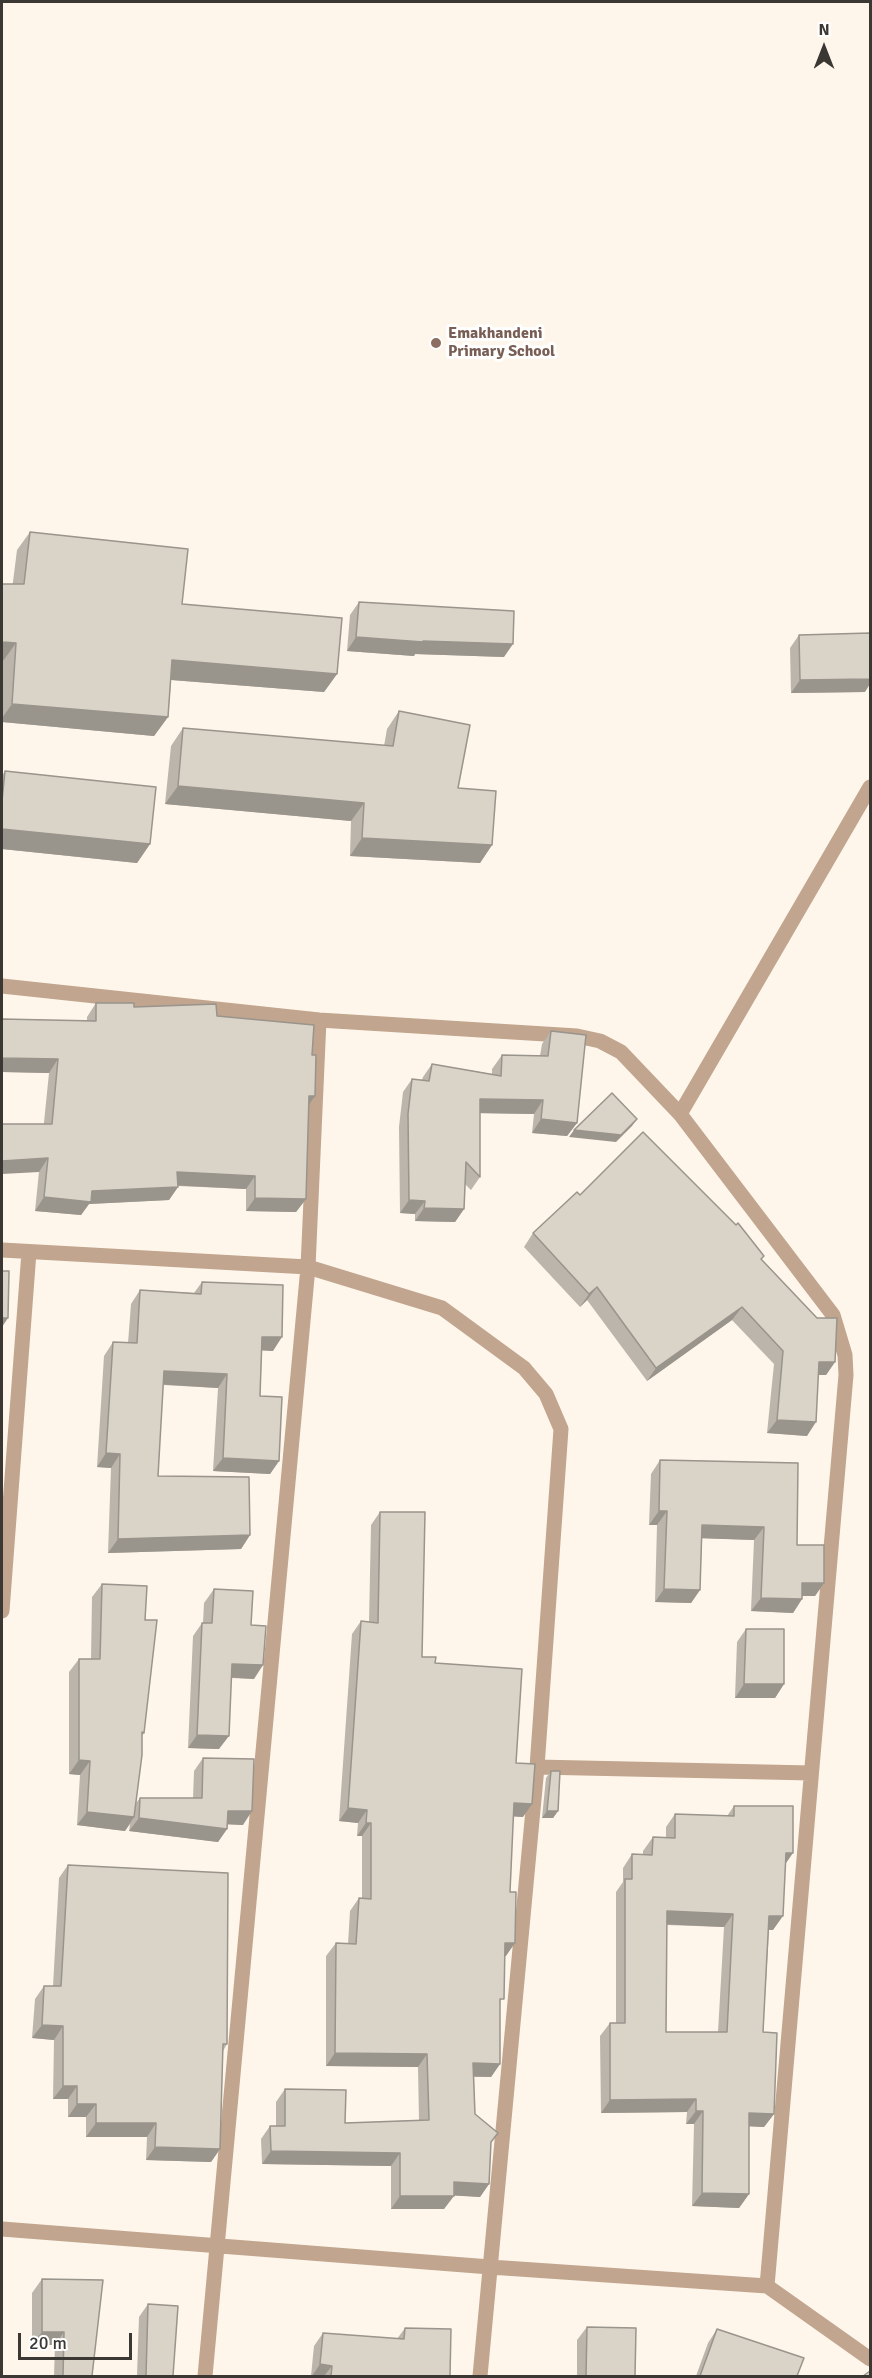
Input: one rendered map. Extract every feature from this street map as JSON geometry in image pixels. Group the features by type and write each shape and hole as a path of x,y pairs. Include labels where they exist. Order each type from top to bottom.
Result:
{"street":[{"path":"681,1114 870,787"},
{"path":"2,986 319,1020 578,1036 600,1041 621,1052 681,1114 833,1315 845,1354 844,1398 767,2286"},
{"path":"206,2376 216,2246 308,1267 319,1020"},
{"path":"2,1250 308,1267 442,1308 524,1368 546,1394 561,1429 537,1767 480,2376"},
{"path":"2,1611 29,1252"},
{"path":"537,1767 811,1773"},
{"path":"2,2229 767,2286 870,2359"}],"building":[{"path":"30,532 188,549 182,604 342,618 337,674 172,660 168,717 12,704 16,643 2,642 2,584 24,584"},
{"path":"359,602 514,611 513,644 423,642 356,637"},
{"path":"870,633 870,679 800,680 799,635"},
{"path":"399,711 470,725 458,788 496,791 492,845 362,838 364,803 178,786 183,728 393,746"},
{"path":"5,771 156,787 150,844 2,829"},
{"path":"96,1003 134,1003 134,1007 216,1004 217,1016 314,1025 312,1055 316,1055 315,1096 309,1096 306,1199 255,1198 255,1176 177,1172 178,1187 92,1191 91,1202 44,1197 48,1158 2,1161 2,1124 52,1124 58,1059 2,1058 2,1019 96,1021"},
{"path":"551,1031 586,1035 577,1123 541,1119 543,1100 480,1099 480,1177 466,1162 464,1209 424,1208 425,1201 409,1200 408,1114 412,1079 429,1081 432,1064 501,1076 502,1055 548,1056"},
{"path":"612,1093 637,1119 621,1135 574,1130"},
{"path":"643,1132 736,1225 738,1223 764,1256 761,1259 817,1318 837,1318 835,1362 819,1362 816,1422 777,1420 783,1351 742,1307 656,1368 597,1287 589,1294 533,1233 577,1192 580,1195"},
{"path":"2,1271 9,1271 8,1318 2,1318"},
{"path":"202,1282 283,1285 282,1337 262,1337 260,1396 282,1397 279,1461 223,1458 227,1374 164,1371 158,1476 249,1477 250,1535 118,1539 120,1454 106,1453 113,1342 137,1343 140,1290 201,1294"},
{"path":"660,1460 798,1463 797,1545 824,1545 824,1583 802,1583 802,1599 761,1598 764,1527 702,1525 700,1590 664,1589 667,1511 659,1511"},
{"path":"380,1512 425,1512 422,1657 436,1657 435,1663 522,1669 516,1763 535,1764 532,1804 514,1803 510,1892 516,1892 515,1943 505,1943 504,1999 500,1999 500,2064 473,2063 475,2114 498,2133 491,2142 489,2184 454,2182 454,2196 400,2196 400,2153 271,2151 270,2126 285,2126 285,2089 346,2090 345,2123 429,2120 427,2054 335,2053 336,1943 356,1944 359,1898 371,1899 371,1823 366,1823 367,1810 348,1808 361,1621 378,1623"},
{"path":"102,1584 147,1586 145,1620 157,1620 144,1733 142,1732 142,1755 134,1817 87,1812 90,1761 79,1760 79,1659 100,1659"},
{"path":"214,1589 253,1591 251,1625 266,1626 263,1665 232,1664 229,1736 197,1735 202,1623 212,1623"},
{"path":"746,1629 784,1629 784,1684 744,1684"},
{"path":"203,1758 254,1759 252,1811 228,1811 227,1829 139,1818 140,1798 202,1798"},
{"path":"551,1771 560,1771 558,1811 547,1811"},
{"path":"734,1806 793,1806 793,1853 786,1853 783,1916 769,1916 763,2032 777,2033 774,2114 749,2113 749,2194 702,2193 703,2111 696,2111 696,2099 610,2100 610,2023 625,2023 625,1879 632,1879 632,1854 652,1855 653,1837 675,1838 675,1814 734,1816","holes":["667,1911 733,1914 727,2032 666,2032"]},
{"path":"68,1865 228,1873 227,2044 223,2044 220,2149 155,2147 156,2123 96,2123 96,2104 77,2104 77,2086 63,2086 63,2026 42,2025 44,1986 61,1986"},
{"path":"42,2279 103,2280 92,2376 63,2376 64,2332 42,2332"},
{"path":"148,2304 178,2306 173,2376 146,2376"},
{"path":"587,2327 636,2328 635,2376 586,2376"},
{"path":"405,2328 451,2329 450,2376 331,2376 332,2366 320,2364 323,2333 404,2339"},
{"path":"717,2329 804,2358 797,2376 700,2376"}],"place":[{"name":"Emakhandeni Primary School","path":"436,343"}]}
